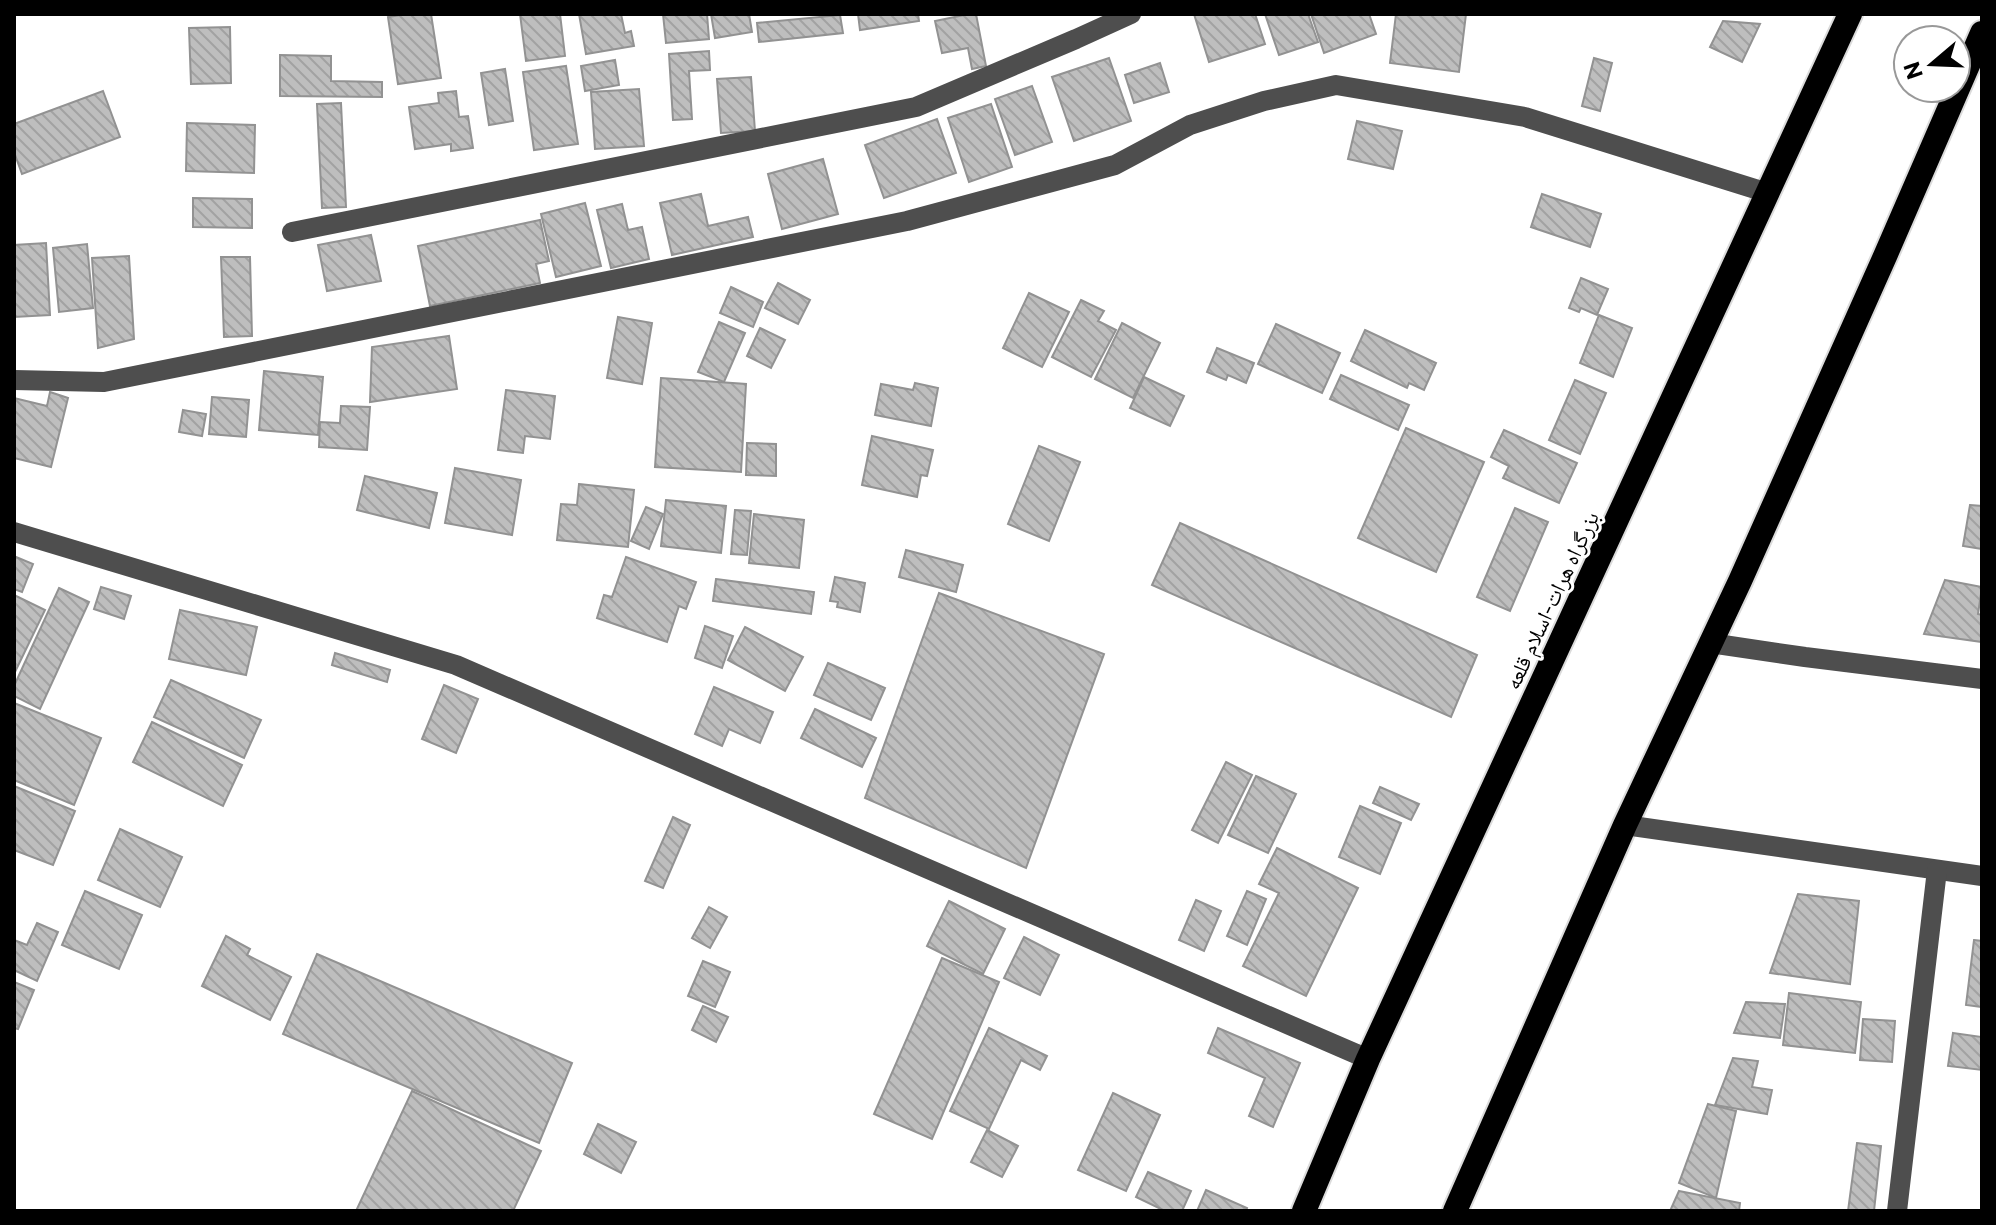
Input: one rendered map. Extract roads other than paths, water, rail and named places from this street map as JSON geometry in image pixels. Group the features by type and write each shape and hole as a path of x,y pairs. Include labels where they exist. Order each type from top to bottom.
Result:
{"highway":[{"name":"بزرگراه هرات-اسلام قلعه","path":"1304,1211 1368,1059 1850,14"},
{"path":"1455,1211 1625,825 1740,581 1981,39"}],"street":[{"path":"292,232 916,107 1131,14"},
{"path":"14,380 104,382 907,221 1115,165 1190,125 1264,101 1336,85 1525,117 1768,193"},
{"path":"14,532 456,665 1368,1059"},
{"path":"1710,643 1982,679"},
{"path":"1625,825 1982,876"},
{"path":"1897,1211 1937,870"}]}
